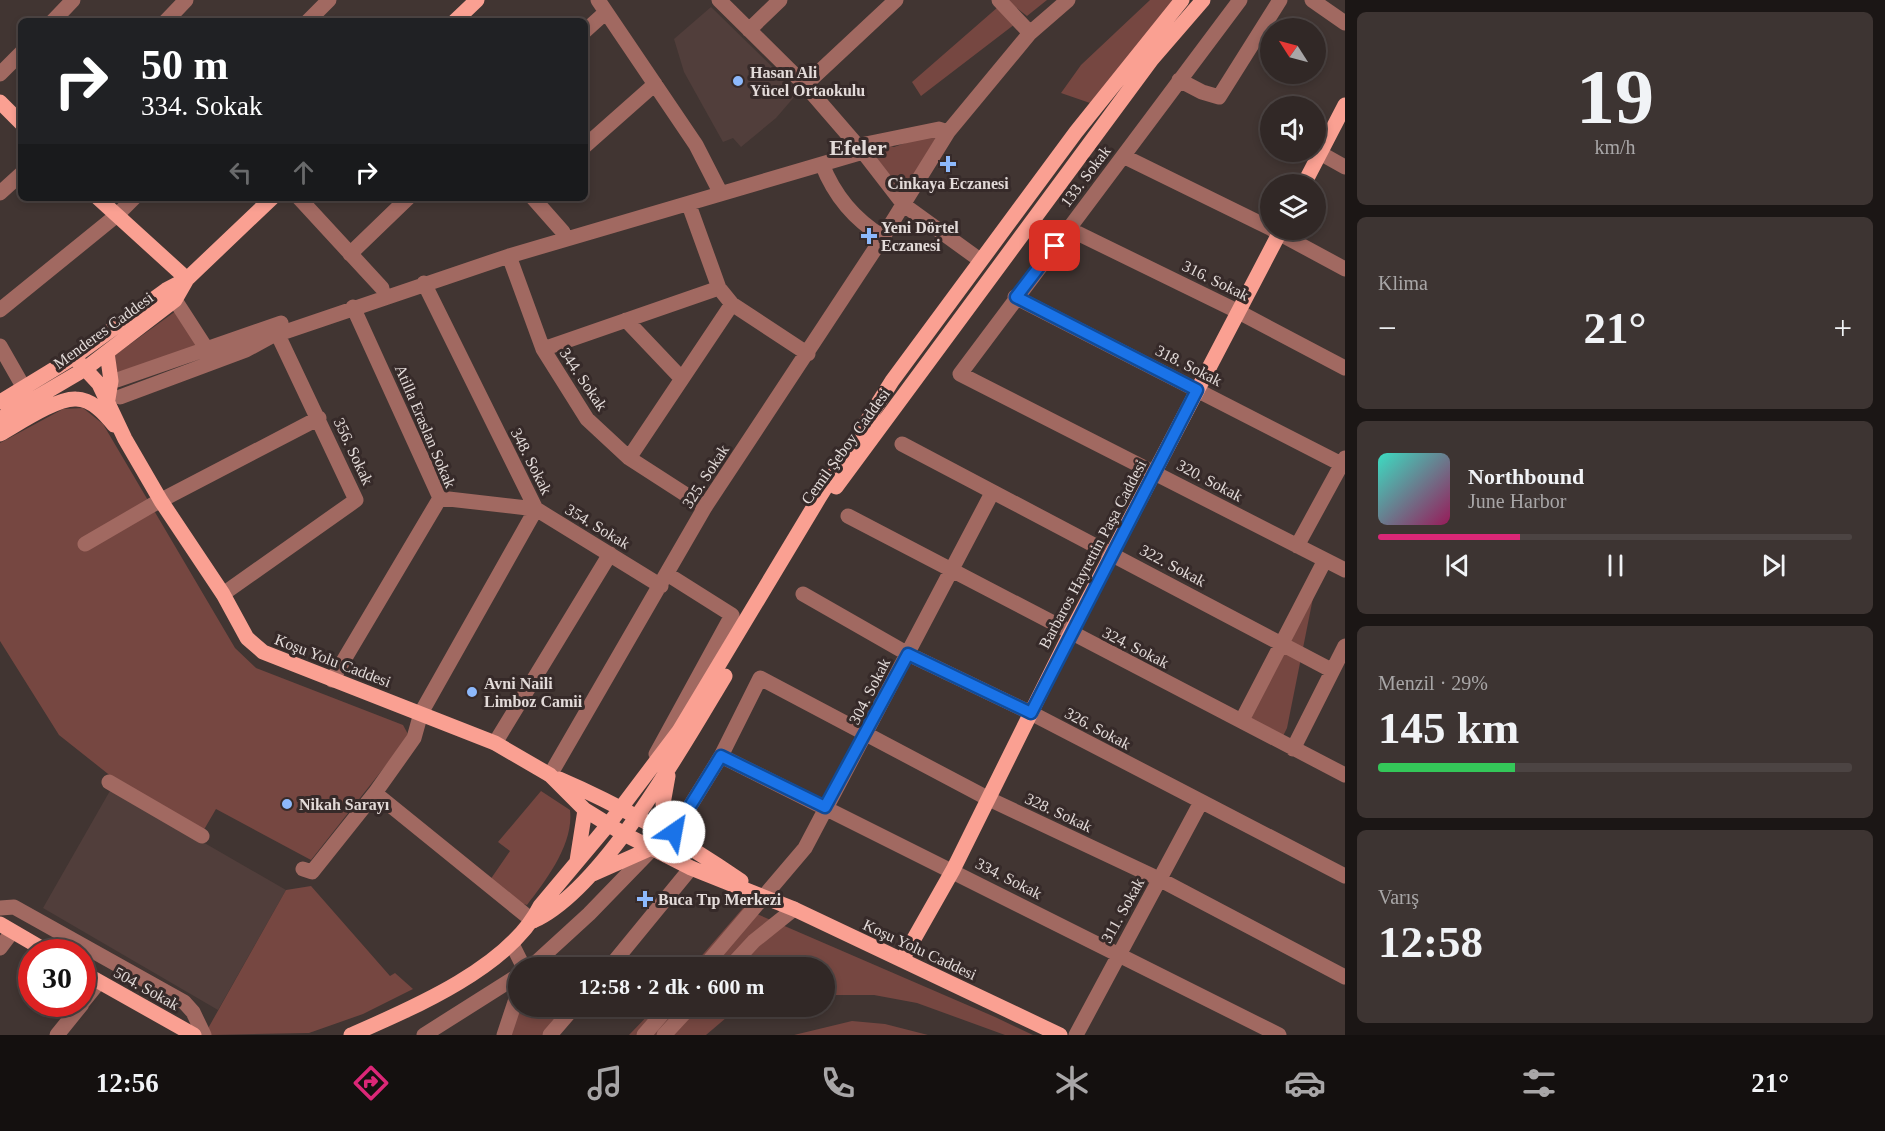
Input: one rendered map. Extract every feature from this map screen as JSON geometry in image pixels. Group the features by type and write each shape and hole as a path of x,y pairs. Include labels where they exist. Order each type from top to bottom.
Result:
{"main road":[{"path":"459,18 477,0"},
{"name":"Cemil Şeboy Caddesi","path":"351,1035 449,987 512,944 533,921 540,906 621,809 679,731 892,381 1076,132 1182,0"},
{"name":"Cemil Şeboy Caddesi","path":"533,921 550,914 588,876 624,834 668,771 824,504 1152,59 1203,0"},
{"path":"0,102 18,120"},
{"path":"1326,141 1345,105"},
{"path":"102,201 188,279"},
{"name":"Menderes Caddesi","path":"0,419 85,369 175,300 188,279 269,201"},
{"name":"Barbaros Hayrettin Paşa Caddesi","path":"902,960 989,799 1070,634 1197,390 1271,240"},
{"name":"Menderes Caddesi","path":"0,402 74,357 166,290 188,279"},
{"path":"107,352 114,398"},
{"path":"74,357 114,398"},
{"path":"0,434 55,405 76,398 92,403 105,414 125,439"},
{"name":"Koşu Yolu Caddesi","path":"114,398 125,439 161,501 223,594 247,638 263,652 495,743 550,775 598,796 635,818 676,837 765,897"},
{"path":"668,771 663,804 676,837"},
{"name":"Koşu Yolu Caddesi","path":"550,775 585,810 624,834 654,847 691,868 794,909 1059,1035"},
{"path":"576,864 585,810"},
{"path":"588,876 654,847"},
{"path":"6,928 25,939"},
{"name":"504. Sokak","path":"96,980 194,1035"}],"street":[{"path":"55,18 73,0"},
{"path":"169,18 186,0"},
{"path":"311,18 329,0"},
{"path":"719,0 805,85 860,148 904,205 980,260"},
{"path":"749,30 780,0"},
{"path":"805,85 896,0"},
{"path":"999,0 1030,33"},
{"name":"325. Sokak","path":"550,775 705,507 808,354 948,132 1030,33 1068,0"},
{"name":"133. Sokak","path":"960,374 1240,0"},
{"path":"1179,80 1202,92 1219,97 1280,0"},
{"path":"1312,0 1345,23"},
{"path":"588,27 602,6 696,145 718,188"},
{"path":"0,74 18,56"},
{"path":"588,143 655,84"},
{"path":"117,380 382,288 563,232 860,148 939,129 948,132"},
{"path":"114,398 246,350 278,335 353,307 424,283 822,164 860,148"},
{"path":"1123,156 1260,222"},
{"path":"1326,156 1345,167"},
{"path":"822,164 829,181 843,202 869,229 883,237"},
{"path":"0,193 18,177"},
{"path":"0,310 117,215 131,201"},
{"path":"302,201 382,288"},
{"path":"350,254 405,201"},
{"path":"536,201 563,232"},
{"path":"689,205 719,288 732,304 808,354"},
{"name":"316. Sokak","path":"1068,229 1237,310 1345,368"},
{"path":"1294,240 1345,269"},
{"name":"344. Sokak","path":"509,256 543,349 588,420 629,458 705,507"},
{"name":"348. Sokak","path":"303,868 312,872 375,793 414,738 421,713 536,509 424,283"},
{"path":"543,349 719,288"},
{"name":"318. Sokak","path":"1016,297 1344,463"},
{"path":"175,300 206,348"},
{"path":"629,458 732,304"},
{"name":"Atilla Eraslan Sokak","path":"332,680 440,498 353,307"},
{"path":"626,320 682,379"},
{"name":"356. Sokak","path":"223,594 356,500 278,335"},
{"path":"0,346 24,388"},
{"name":"320. Sokak","path":"960,374 1345,570"},
{"path":"85,544 161,501 319,418"},
{"name":"322. Sokak","path":"902,444 1331,670"},
{"path":"1297,546 1344,463"},
{"name":"304. Sokak","path":"713,957 805,848 992,493"},
{"name":"354. Sokak","path":"440,498 536,509 610,554 732,615 643,777"},
{"name":"324. Sokak","path":"848,516 1070,634 1242,720 1345,775"},
{"path":"495,743 610,554"},
{"path":"1242,720 1325,560"},
{"name":"326. Sokak","path":"803,594 908,654 1031,713 1345,876"},
{"path":"1293,749 1345,646"},
{"name":"328. Sokak","path":"721,756 760,678 989,799 1159,879 1345,976"},
{"path":"676,837 721,756"},
{"name":"334. Sokak","path":"721,756 1279,1035"},
{"path":"109,782 202,836"},
{"path":"375,793 533,921"},
{"name":"311. Sokak","path":"1076,1035 1201,802"},
{"path":"542,957 589,914 654,847"},
{"path":"618,957 691,868"},
{"path":"0,908 14,907 184,1002 193,1012 204,1035"},
{"path":"740,957 794,909"},
{"path":"0,948 6,928"},
{"path":"512,944 518,957"},
{"path":"96,986 99,982"},
{"path":"424,1035 508,982"},
{"path":"57,1035 71,1017"},
{"path":"504,1035 510,1017"},
{"path":"550,1035 566,1017"},
{"path":"644,1035 660,1017"},
{"path":"664,1035 681,1017"}],"shaded area":[{"path":"1006,0 1047,0 1027,16"},
{"path":"1150,0 1175,0 1090,103 1061,93 1081,65"},
{"name":"Hasan Ali Yücel Ortaokulu","path":"711,7 796,90 795,96 776,118 741,147 733,138 723,142 684,72 674,39"},
{"path":"998,7 1015,24 921,96 912,82"},
{"path":"928,135 936,138 905,190 867,153 882,144 894,147"},
{"path":"180,308 206,348 117,380 115,355"},
{"path":"83,408 103,424 235,648 256,668 403,725 409,736 311,860 216,809 202,833 117,781 59,735 0,641 0,443 63,409"},
{"path":"1321,558 1287,728 1281,740 1244,721"},
{"path":"111,789 286,890 218,1010 43,908"},
{"path":"541,791 570,810 570,823 568,836 557,861 527,905 520,903 490,880 510,851 498,842"},
{"path":"311,886 390,976 395,973 413,989 363,1014 309,1033 211,1035 206,1032 286,890"},
{"path":"743,908 1033,1035 1005,1035 917,1003 874,995 835,995 835,957 701,957"},
{"path":"513,1017 560,1017 544,1035 504,1035"},
{"path":"646,1017 727,1017 706,1035 629,1035"},
{"path":"852,1021 885,1024 928,1035 794,1035"}],"place":[{"name":"Hasan Ali Yücel Ortaokulu","path":"738,81"},
{"name":"Cinkaya Eczanesi","path":"948,164"},
{"name":"Yeni Dörtel Eczanesi","path":"869,236"},
{"name":"Avni Naili Limboz Camii","path":"472,692"},
{"name":"Nikah Sarayı","path":"287,804"},
{"name":"Buca Tıp Merkezi","path":"645,899"}],"district":[{"name":"Efeler","path":"858,147"}],"route":[{"path":"674,832 721,756 825,807 866,736 908,654 1031,713 1197,390 1016,297 1055,246"}]}
